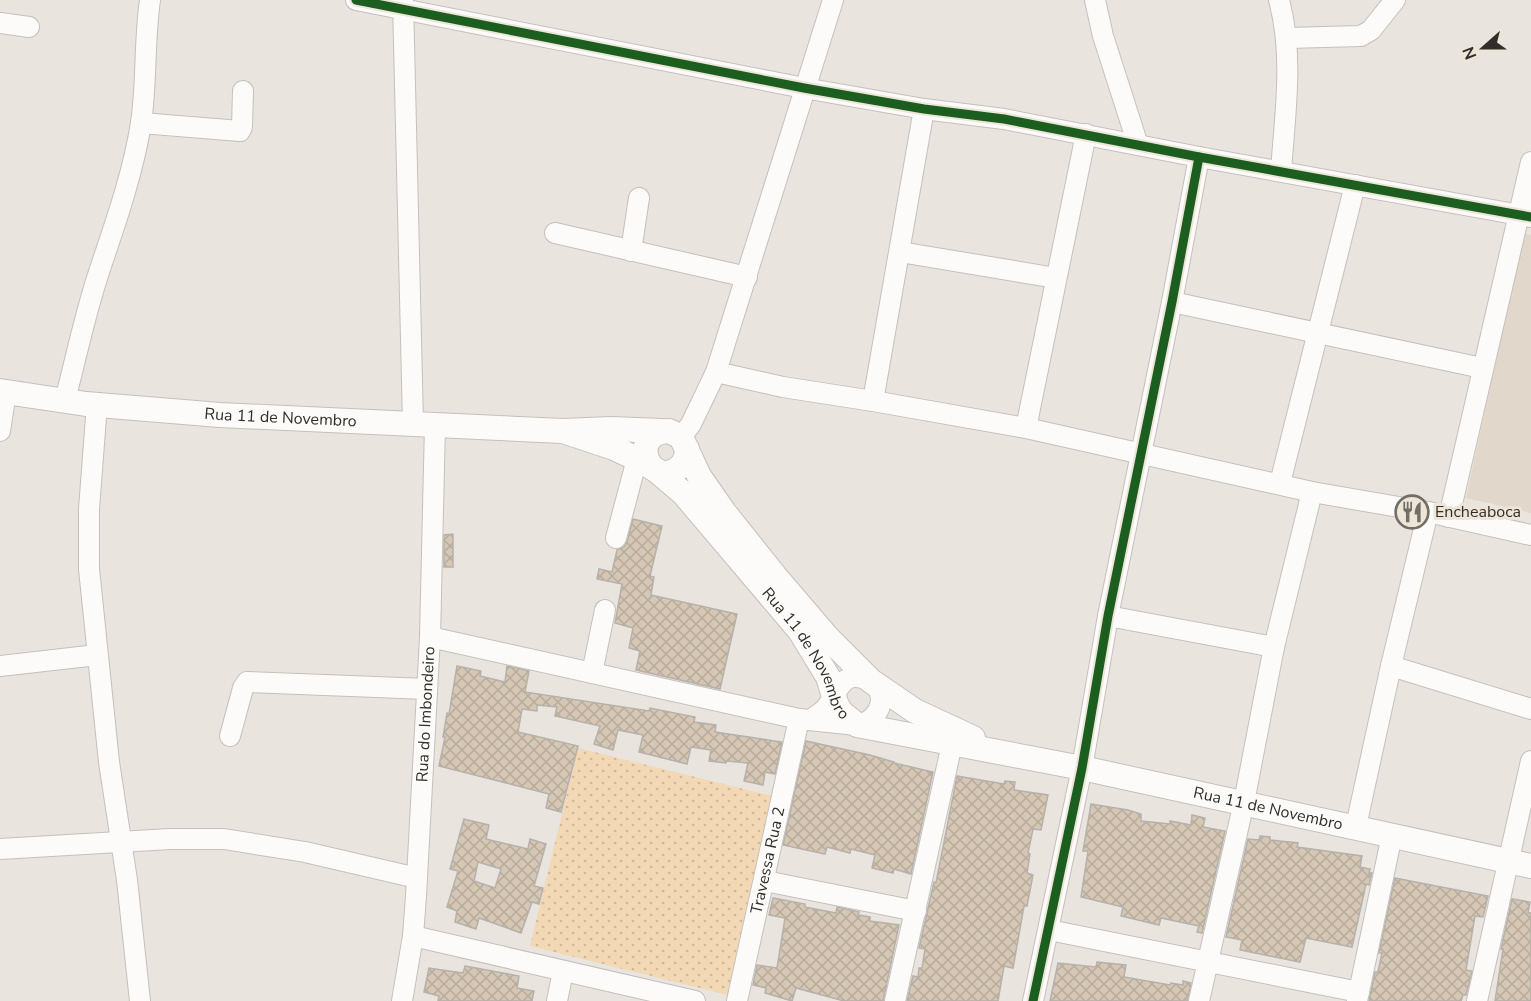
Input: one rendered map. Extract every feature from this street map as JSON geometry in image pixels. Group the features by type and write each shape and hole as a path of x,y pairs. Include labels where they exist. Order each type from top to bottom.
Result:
{"main road":[{"name":"Rua 11 de Novembro","path":"3,391 97,404 219,415 563,431 611,429 677,439"},
{"name":"Rua 11 de Novembro","path":"563,431 614,447 646,464 683,494 708,520 800,631 820,661 841,712 857,725 1082,768 1356,826 1520,864"},
{"name":"Rua 11 de Novembro","path":"646,464 646,445 655,434 677,439 699,476 738,530 828,638 871,681 915,711 1005,753"},
{"path":"646,464 669,473 681,467 687,455 677,439"}],"street":[{"path":"65,400 141,123 150,0"},
{"path":"356,0 403,5 804,88 1086,134 1198,157 1525,216"},
{"path":"677,439 692,424 716,372 833,0"},
{"path":"1095,0 1103,36 1138,145"},
{"path":"1279,0 1287,38 1288,72 1281,171"},
{"path":"1287,38 1361,36 1371,30 1395,0"},
{"name":"Rua do Imbondeiro","path":"402,1001 413,936 430,637 424,425 403,5"},
{"path":"0,23 28,27"},
{"path":"141,123 240,130 242,128 243,91"},
{"path":"873,401 924,109"},
{"path":"1026,428 1086,134"},
{"path":"1033,1001 1082,768 1108,616 1172,302 1198,157"},
{"path":"1449,517 1482,368 1525,216 1531,162"},
{"path":"1280,483 1355,185"},
{"path":"631,251 639,198"},
{"path":"555,233 747,277"},
{"path":"900,252 1056,278"},
{"path":"1172,302 1482,368"},
{"path":"716,372 783,387 1026,428 1312,492 1428,512 1531,535"},
{"path":"0,430 3,391"},
{"path":"97,404 88,551 109,762 122,843 140,1001"},
{"path":"616,538 646,464"},
{"path":"1200,1001 1244,802 1274,647 1312,492"},
{"path":"1356,826 1428,512"},
{"path":"592,673 604,610"},
{"path":"1108,616 1274,647"},
{"path":"430,637 805,719 857,725 872,720 879,710 878,690 871,681 851,678 842,682 826,708 805,719"},
{"path":"0,666 97,655"},
{"path":"1391,666 1531,709"},
{"path":"230,736 243,688 248,682 427,689"},
{"name":"Travessa Rua 2","path":"737,1001 805,719"},
{"path":"895,1001 952,744"},
{"path":"1477,1001 1520,864 1531,761"},
{"path":"1048,930 1209,962 1358,997 1392,835"},
{"path":"0,849 206,838 305,852 417,878"},
{"path":"765,881 916,912"},
{"path":"413,936 694,1001"},
{"path":"557,1001 563,971"}],"shaded area":[{"path":"1524,233 1531,235 1531,513 1466,498"},
{"path":"578,748 776,797 728,995 530,946"}],"building":[{"path":"633,519 662,526 650,576 654,577 651,595 737,614 720,689 636,670 640,651 629,648 633,628 615,623 622,584 597,579 599,569 612,572 617,550 624,547 627,542"},
{"path":"453,534 453,567 444,567 444,535"},
{"path":"457,666 481,671 480,676 505,682 507,666 529,671 525,692 649,711 650,708 695,717 694,722 716,725 715,732 782,742 775,774 765,772 763,785 744,781 748,763 709,761 711,750 691,747 687,764 639,752 643,735 618,730 613,750 594,744 600,726 555,716 557,707 537,705 537,711 522,709 518,732 578,746 561,812 546,808 549,794 439,766"},
{"path":"806,741 933,772 911,874 894,869 893,873 872,868 875,855 851,849 850,853 827,847 825,854 783,845"},
{"path":"957,776 1004,784 1005,781 1015,782 1014,790 1048,795 1041,830 1033,829 1028,853 1030,854 1027,873 1033,875 1027,906 1024,906 1013,968 1004,966 998,1001 907,1001 913,976 918,977 919,968 922,968 925,949 919,948 934,882 936,883"},
{"path":"1091,804 1141,814 1141,821 1170,824 1170,821 1191,825 1192,815 1205,818 1203,827 1225,831 1202,933 1197,932 1199,926 1161,918 1159,925 1121,916 1123,907 1081,897 1088,851 1083,851"},
{"path":"464,819 489,825 486,839 528,849 530,839 546,844 534,886 543,888 539,904 532,902 521,933 479,918 476,929 455,922 457,911 447,907 458,871 450,869","holes":["478,862 501,869 495,888 474,881"]},
{"path":"1260,836 1270,837 1270,840 1298,843 1297,847 1362,856 1360,867 1370,869 1369,873 1372,873 1369,885 1366,884 1352,947 1306,938 1300,962 1240,950 1242,940 1226,937 1248,839 1259,840"},
{"path":"1395,878 1488,896 1483,917 1475,916 1466,970 1472,971 1466,995 1463,995 1461,1001 1369,1001 1375,972 1378,972 1382,953 1379,953"},
{"path":"773,898 836,913 837,907 859,912 858,915 870,917 870,921 899,925 883,1001 844,1001 796,988 792,1001 765,993 766,988 753,985 757,965 777,968 785,918 769,915"},
{"path":"1512,899 1530,902 1528,913 1531,913 1531,1001 1495,1001 1503,949 1501,949"},
{"path":"1097,962 1126,965 1124,977 1170,985 1171,983 1183,985 1183,981 1191,983 1187,1001 1050,1001 1058,963 1096,967"},
{"path":"465,966 519,976 517,988 534,991 532,1001 438,1001 439,996 424,992 429,968 463,973"}],"cycle path":[{"path":"356,0 804,88 924,109 1004,119 1531,217"},
{"path":"1033,1001 1082,768 1108,616 1199,157"}],"place":[{"name":"Encheaboca","path":"1412,512"}]}
